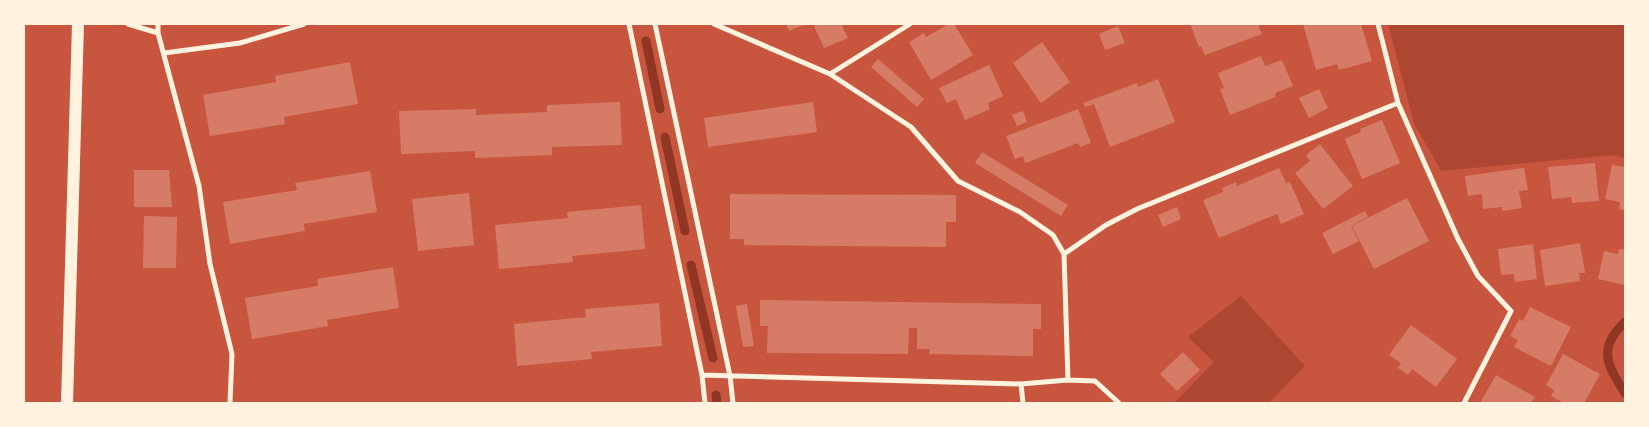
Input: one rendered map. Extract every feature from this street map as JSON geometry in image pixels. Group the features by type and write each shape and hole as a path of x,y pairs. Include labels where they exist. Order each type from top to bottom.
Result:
{"main road":[{"path":"67,403 78,24"}],"street":[{"path":"128,24 158,33"},
{"path":"158,24 158,33 199,186 210,264 232,354 230,403"},
{"path":"164,53 240,43 304,24"},
{"path":"628,24 702,375 705,403"},
{"path":"655,24 730,376 733,403"},
{"path":"714,24 830,74 911,128 958,181 1020,212 1052,235 1064,254 1068,380"},
{"path":"830,74 910,24"},
{"path":"1378,24 1398,103 1462,247 1478,276 1511,311 1464,403"},
{"path":"1064,254 1106,226 1137,209 1398,103"},
{"path":"702,375 1021,384 1068,380 1095,382 1119,403"},
{"path":"1021,384 1023,403"}],"shaded area":[{"path":"1388,24 1625,24 1625,158 1612,155 1441,171 1414,123"},
{"path":"1241,296 1305,366 1269,403 1174,403 1214,362 1188,337"}],"building":[{"path":"786,24 806,24 789,31"},
{"path":"817,24 841,24 848,38 824,48 814,26"},
{"path":"949,24 954,24 973,55 931,80 909,42 924,33 926,37"},
{"path":"1190,24 1258,24 1262,34 1205,55 1201,46 1199,47"},
{"path":"1303,24 1361,24 1372,61 1339,70 1337,64 1316,70"},
{"path":"1118,26 1125,43 1105,50 1099,34"},
{"path":"1042,42 1070,82 1041,103 1013,63"},
{"path":"1261,56 1265,66 1282,60 1293,86 1275,93 1276,97 1230,115 1220,89 1224,88 1218,73"},
{"path":"878,59 924,99 917,107 871,67"},
{"path":"350,62 358,104 284,117 285,124 210,136 203,95 276,82 275,76"},
{"path":"989,65 1003,96 988,103 990,109 965,120 956,99 947,103 939,88"},
{"path":"1158,79 1175,122 1110,147 1094,104 1085,107 1083,103 1137,83 1138,87"},
{"path":"1319,89 1328,108 1309,118 1299,98"},
{"path":"620,102 622,145 552,147 552,155 475,158 475,151 401,154 399,111 476,109 476,115 547,112 547,105"},
{"path":"813,102 817,132 708,147 704,118"},
{"path":"1078,109 1091,143 1080,147 1078,143 1025,163 1023,156 1015,159 1006,136"},
{"path":"1023,111 1027,122 1017,126 1012,115"},
{"path":"1382,120 1400,163 1362,179 1345,139 1361,132 1360,129"},
{"path":"1320,144 1353,186 1323,209 1295,173 1310,161 1306,155"},
{"path":"982,152 1068,205 1061,216 975,163"},
{"path":"1595,163 1599,201 1572,203 1571,197 1552,199 1548,167"},
{"path":"1612,165 1625,167 1625,210 1619,209 1620,202 1605,199"},
{"path":"1279,168 1286,183 1290,182 1304,214 1281,224 1277,214 1219,238 1203,200 1223,192 1222,188 1236,182 1237,186"},
{"path":"1524,168 1528,190 1519,191 1522,208 1502,211 1502,207 1483,209 1482,194 1468,196 1465,176"},
{"path":"134,170 169,170 172,207 134,207"},
{"path":"370,171 377,212 304,224 305,231 230,244 223,202 297,190 295,183"},
{"path":"469,193 474,245 418,251 412,199"},
{"path":"730,194 956,195 956,222 946,222 946,247 744,245 744,239 730,239"},
{"path":"1407,198 1429,241 1374,269 1352,226"},
{"path":"641,205 645,249 572,256 573,262 499,269 495,225 568,218 567,212"},
{"path":"1177,207 1181,219 1163,227 1158,215"},
{"path":"1365,211 1368,217 1351,226 1359,241 1333,254 1322,233"},
{"path":"144,216 177,217 176,268 143,268"},
{"path":"1580,243 1585,273 1579,273 1580,281 1545,286 1540,250"},
{"path":"1533,244 1537,279 1515,282 1514,274 1501,275 1498,249"},
{"path":"1619,249 1625,250 1625,285 1598,279 1604,251 1618,254"},
{"path":"393,267 399,308 327,320 328,326 252,339 245,298 318,286 317,279"},
{"path":"760,300 1041,304 1041,329 1033,329 1033,356 929,354 930,349 917,349 917,328 909,328 908,354 767,353 768,326 760,326"},
{"path":"659,303 662,346 591,352 592,359 517,366 514,324 586,317 585,309"},
{"path":"747,304 754,346 743,347 736,306"},
{"path":"1530,307 1571,327 1551,366 1514,347 1518,340 1510,336 1519,319 1523,321"},
{"path":"1411,325 1457,359 1436,387 1412,369 1408,375 1398,368 1401,363 1389,355"},
{"path":"1183,352 1200,370 1177,391 1160,374"},
{"path":"1563,354 1600,374 1584,403 1564,403 1551,396 1554,390 1546,385"},
{"path":"1496,375 1535,397 1531,403 1480,403"}],"waterway":[{"path":"646,41 660,109"},
{"path":"665,137 685,231"},
{"path":"691,265 713,358"},
{"path":"1625,322 1616,331 1608,349 1608,357 1613,374 1625,393"},
{"path":"716,395 717,403"}]}
